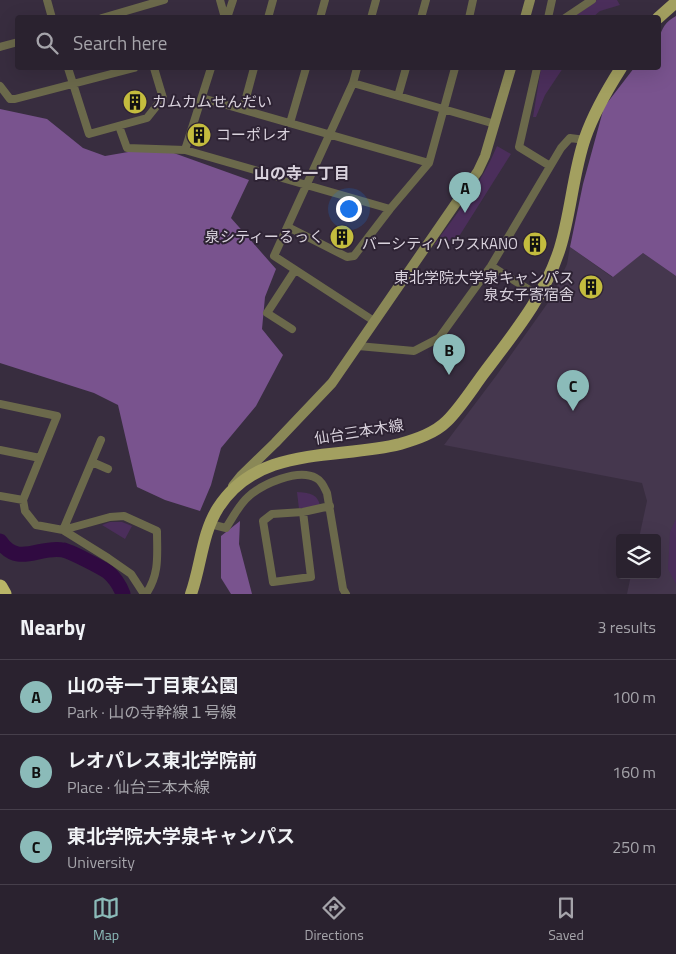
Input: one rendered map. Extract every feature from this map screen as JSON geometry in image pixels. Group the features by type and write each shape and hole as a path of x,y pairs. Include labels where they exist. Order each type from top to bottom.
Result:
{"highway":[{"path":"0,587 4,594"}],"main road":[{"path":"661,15 676,2"},
{"name":"仙台三本木線","path":"191,594 210,524 218,508 231,492 248,478 266,467 295,459 392,446 414,440 436,430 455,412 523,321 551,273 560,248 584,140 598,105 620,70"}],"street":[{"path":"47,0 51,15"},
{"path":"112,15 164,0"},
{"path":"220,0 225,15"},
{"path":"227,15 233,0"},
{"path":"269,15 273,0"},
{"path":"321,15 325,0"},
{"path":"372,15 376,0"},
{"path":"422,15 426,0"},
{"path":"470,15 473,0"},
{"path":"526,15 530,0"},
{"path":"549,15 552,0"},
{"path":"570,15 592,0"},
{"path":"0,47 15,43"},
{"path":"69,70 89,134 148,118 163,98 155,70"},
{"path":"0,86 10,99 16,99 126,70"},
{"path":"185,150 210,70"},
{"path":"243,109 253,70"},
{"path":"290,123 305,70"},
{"path":"356,70 353,83 274,256 374,321"},
{"path":"398,96 405,70"},
{"path":"288,227 347,257 354,256 429,163 454,70"},
{"path":"231,492 241,476 332,383 478,171 486,156 510,70"},
{"path":"537,70 519,147 550,166"},
{"path":"353,83 495,124"},
{"path":"202,98 429,163"},
{"path":"119,126 126,148 185,150 390,209"},
{"path":"358,346 414,350 440,338 491,266 567,140 570,138 584,140"},
{"path":"491,266 539,296"},
{"path":"292,329 267,313 295,270"},
{"path":"0,404 57,416 24,500 25,511 36,525 63,530 131,574 145,594 152,584 157,569 157,531 124,516 110,516 63,530"},
{"path":"63,530 102,440"},
{"path":"0,450 40,458"},
{"path":"266,451 266,467"},
{"path":"92,462 108,469"},
{"path":"210,524 226,528 241,504 249,496 259,488 274,481 292,476 306,475 315,477 322,482 327,493 343,589 346,594"},
{"path":"0,496 24,500"},
{"path":"303,512 311,577 273,582 263,521 272,514 303,512 330,506"}],"shaded area":[{"path":"597,0 617,0 620,5 600,11 595,15 576,15"},
{"path":"676,16 676,276 643,253 613,277 570,247 583,184 604,107 632,70 661,70 661,32 669,21"},
{"path":"541,70 562,70 545,95 536,117 533,117"},
{"path":"0,109 47,119 83,148 105,156 157,147 249,180 231,218 276,269 265,297 262,329 283,355 256,406 221,448 211,485 200,511 165,500 137,487 118,405 94,393 0,363"},
{"path":"497,146 511,154 458,238 434,245 477,185"},
{"path":"570,247 612,277 643,253 676,276 676,594 627,594 630,579 661,579 661,534 640,534 647,501 642,483 444,445 552,297 567,264"},
{"path":"297,492 308,493 314,496 320,505 299,509"},
{"path":"676,519 676,584 668,569 670,532"},
{"path":"240,521 239,544 252,594 231,594 221,578 221,536"},
{"path":"110,522 122,522 132,526 125,539 102,525"}],"waterway":[{"path":"0,541 7,549 14,553 30,554 54,549 72,553 108,572 117,582 123,594"}],"place":[{"name":"カムカムせんだい","path":"135,102"},
{"name":"コーポレオ","path":"199,135"},
{"name":"山の寺一丁目東公園","path":"465,213"},
{"name":"泉シティーるっく","path":"342,237"},
{"name":"バーシティハウスKANO","path":"535,244"},
{"name":"東北学院大学泉キャンパス 泉女子寄宿舎","path":"591,287"},
{"name":"レオパレス東北学院前","path":"449,375"},
{"name":"東北学院大学泉キャンパス","path":"573,411"}],"district":[{"name":"山の寺一丁目","path":"302,173"}]}
